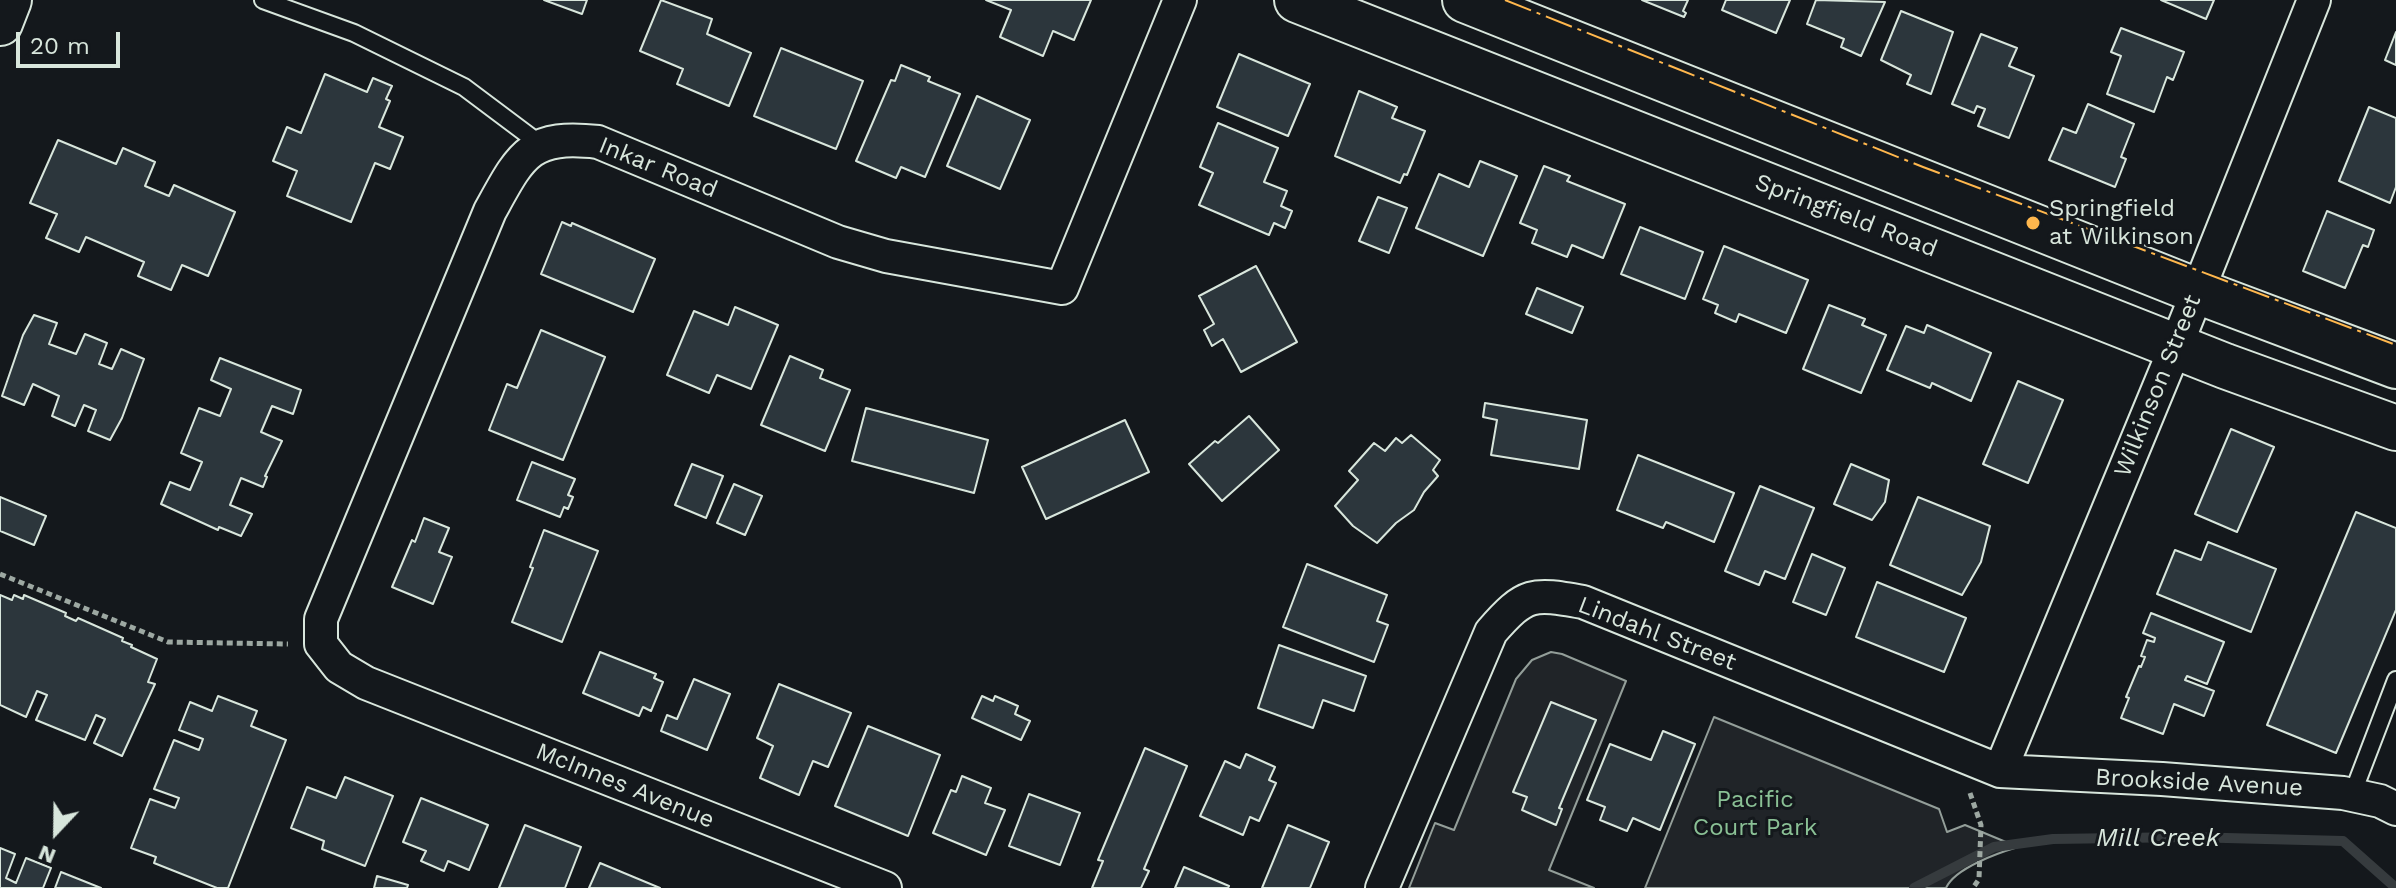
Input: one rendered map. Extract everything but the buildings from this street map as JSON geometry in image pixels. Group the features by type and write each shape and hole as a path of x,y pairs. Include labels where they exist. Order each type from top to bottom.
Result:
{"main road":[{"path":"0,23 9,0"},
{"name":"Springfield Road","path":"1297,0 2225,366 2396,428"},
{"path":"1465,0 2197,291 2396,366"}],"street":[{"name":"Inkar Road","path":"540,144 567,138 598,142 838,242 886,256 1062,288 1180,0"},
{"name":"Wilkinson Street","path":"2000,771 2176,346 2314,0"},
{"path":"321,644 321,619 333,586 490,211 518,163 540,144"},
{"name":"Lindahl Street","path":"1382,888 1491,632 1513,606 1542,595 1583,602 2000,771"},
{"name":"McInnes Avenue","path":"321,644 339,667 366,683 885,888"},
{"name":"Brookside Avenue","path":"2000,771 2177,780 2352,795 2380,801 2396,809"}],"lane":[{"path":"263,0 354,33 464,87 540,144"},
{"path":"2352,795 2396,680"}],"path":[{"path":"0,574 168,642 321,644"},
{"path":"1973,888 1979,879 1981,825"}],"green space":[{"path":"1551,652 1626,681 1549,870 1594,888 1409,888 1435,823 1454,830 1516,679 1532,660"},
{"name":"Pacific Court Park","path":"1714,717 1939,809 1947,832 1965,825 2018,847 1967,868 1946,888 1645,888"}],"waterway":[{"name":"Mill Creek","path":"1914,888 1994,847 2053,839 2188,837 2343,841 2396,888"}],"power":[{"path":"1505,0 1923,167 2396,345"}],"place":[{"name":"Springfield at Wilkinson","path":"2033,223"}]}
